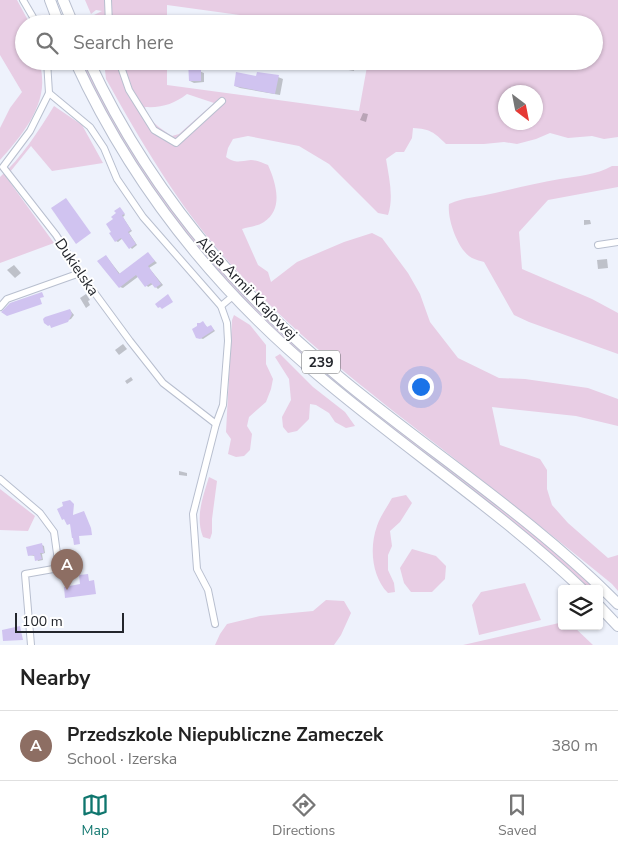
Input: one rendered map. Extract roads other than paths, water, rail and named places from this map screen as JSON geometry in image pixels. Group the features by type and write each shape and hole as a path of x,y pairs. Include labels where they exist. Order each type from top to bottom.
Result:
{"main road":[{"path":"50,0 56,15"},
{"path":"63,0 69,15"},
{"name":"Aleja Armii Krajowej","path":"80,70 109,127 145,186 183,238 233,296 318,376 521,536 577,585"},
{"name":"Aleja Armii Krajowej","path":"94,70 128,136 155,178 196,233 246,292 342,380 548,540 593,579 618,604"},
{"path":"603,610 618,626"}],"street":[{"path":"23,0 32,15"},
{"path":"108,0 109,15"},
{"path":"48,70 49,93 90,127 104,148 117,179 143,217 221,306 227,323 228,341 223,405 216,424 193,514 197,569 208,590 215,624"},
{"path":"122,70 129,90 154,130 176,143 222,101"},
{"name":"Dukielska","path":"49,93 30,131 2,169 56,235 80,273 163,383 216,424"},
{"path":"598,245 618,242"},
{"path":"0,307 7,299 80,273"},
{"path":"221,306 233,296"},
{"path":"0,479 40,513 54,532 59,568 25,574 32,645"}],"place":[{"name":"Przedszkole Niepubliczne Zameczek","path":"67,590"}]}
